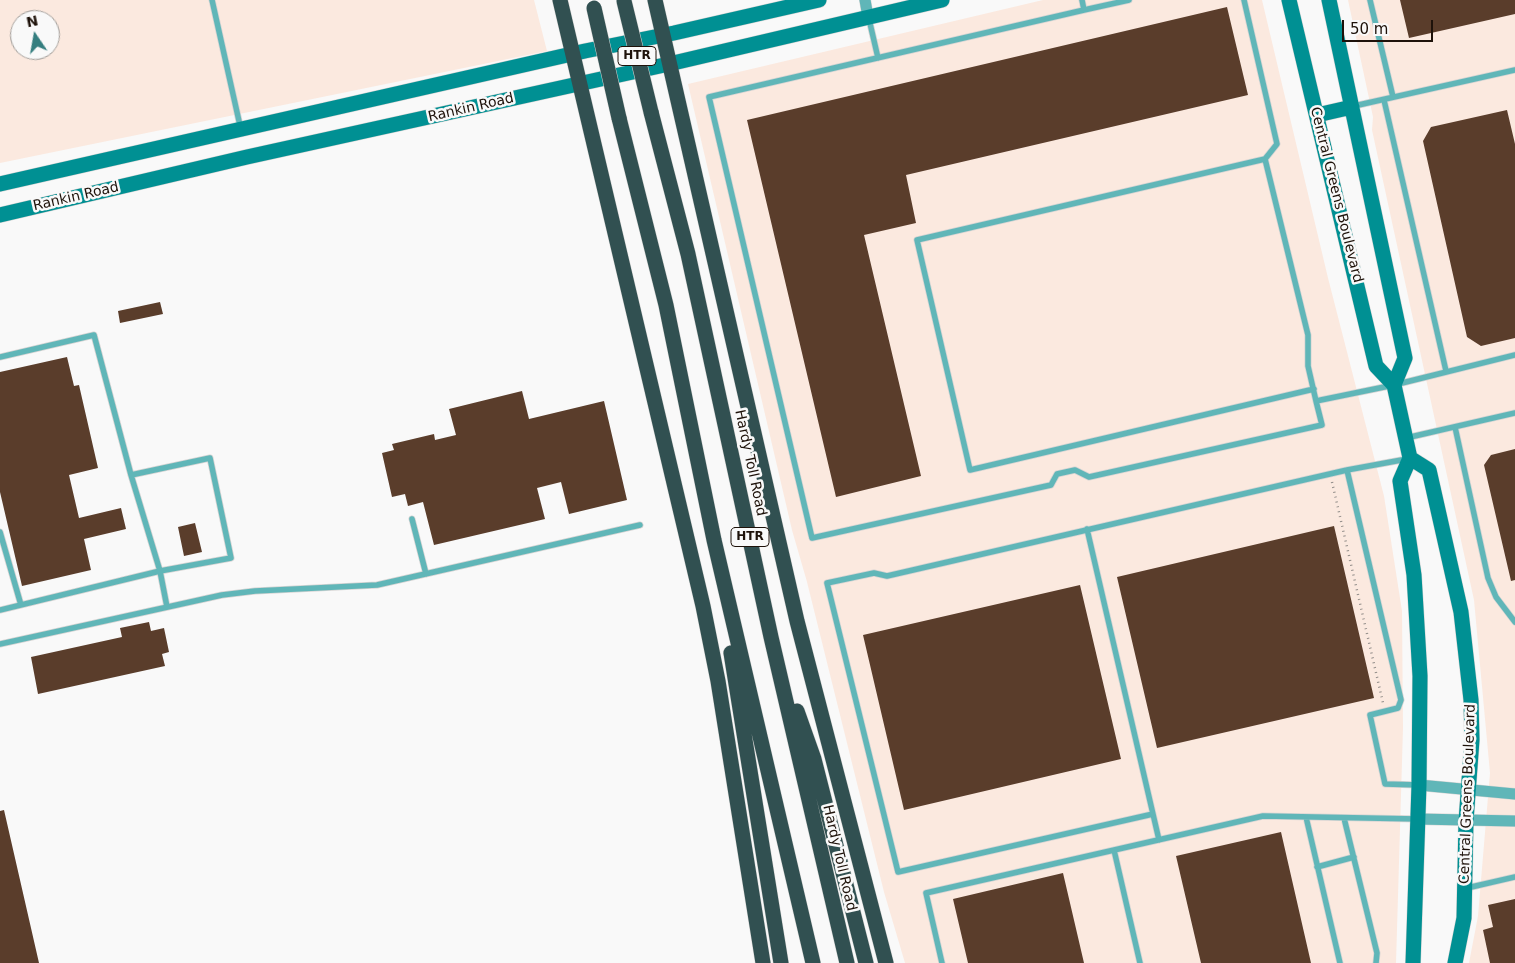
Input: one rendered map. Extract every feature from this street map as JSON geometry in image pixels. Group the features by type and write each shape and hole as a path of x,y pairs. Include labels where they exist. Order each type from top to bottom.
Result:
{"highway":[{"path":"560,0 703,606 718,681 764,963"},
{"name":"Hardy Toll Road","path":"624,0 688,254 771,637 847,963"},
{"path":"654,0 797,621 886,963"},
{"name":"HTR","path":"593,4 619,118 666,305 714,540 813,963"},
{"path":"714,540 781,963"},
{"path":"771,637 814,759 866,963"}],"street":[{"name":"Rankin Road","path":"0,184 819,0"},
{"path":"864,0 868,17"},
{"name":"Rankin Road","path":"0,215 246,157 670,64 942,0"},
{"name":"Central Greens Boulevard","path":"1289,0 1376,366 1394,385"},
{"path":"1329,0 1405,358 1394,385 1410,458 1400,481 1414,575 1420,676 1419,785 1413,963"},
{"path":"1317,116 1352,107"},
{"path":"241,130 246,157"},
{"name":"Central Greens Boulevard","path":"1410,458 1429,470 1461,612 1471,700 1472,740 1466,821 1464,918 1455,963"},
{"path":"1419,785 1515,794"},
{"path":"1418,819 1515,821"}],"lane":[{"path":"212,0 241,130"},
{"path":"1082,0 1084,10"},
{"path":"1129,0 709,97 812,538 1051,485 1057,474 1075,470 1090,477 1322,424 1308,366 1308,335 1265,160"},
{"path":"1244,0 1277,144 1265,160 917,240 970,470 1314,390"},
{"path":"1370,0 1393,97"},
{"path":"868,17 878,58"},
{"path":"1352,107 1515,70"},
{"path":"1384,100 1446,371"},
{"path":"0,356 94,335 131,475 160,572 167,607"},
{"path":"1316,401 1394,385 1515,355"},
{"path":"1406,438 1515,412"},
{"path":"1455,427 1488,578 1496,597 1515,622"},
{"path":"0,610 160,572 231,558 210,458 131,475"},
{"path":"1153,814 898,872 827,583 874,573 887,576 1347,470 1410,458"},
{"path":"1347,470 1401,700 1398,708 1370,715 1385,784 1419,785"},
{"path":"412,520 426,574"},
{"path":"0,644 222,595 255,591 377,585 640,524"},
{"path":"1087,530 1159,840"},
{"path":"0,532 21,605"},
{"path":"942,963 926,893 1263,816 1418,819"},
{"path":"1306,817 1340,963"},
{"path":"1344,818 1377,953 1376,963"},
{"path":"1114,850 1140,963"},
{"path":"1318,867 1354,857"},
{"path":"1465,889 1515,877"}],"path":[{"path":"1330,474 1385,712"}],"shaded area":[{"path":"0,0 534,0 547,51 0,163"},
{"path":"1043,0 1262,0 1328,278 1384,496 1402,611 1403,728 1396,963 905,963 884,892 807,582 792,530 688,84"},
{"path":"1348,0 1515,0 1515,963 1469,963 1478,916 1490,773 1474,600 1372,130 1373,117"}],"building":[{"path":"1400,0 1515,0 1515,14 1409,38"},
{"path":"1227,7 1248,95 906,175 916,223 864,235 921,476 836,497 747,120"},
{"path":"1507,110 1515,144 1515,338 1481,346 1467,337 1423,141 1431,127"},
{"path":"160,302 163,314 120,323 118,311"},
{"path":"67,357 74,386 79,385 98,468 69,475 79,518 121,508 126,529 84,539 91,570 22,586 0,492 0,372"},
{"path":"522,391 529,419 604,401 627,500 569,514 561,482 537,488 545,519 434,545 423,502 408,506 405,494 392,497 382,453 394,450 392,444 434,434 435,440 456,435 449,409"},
{"path":"1515,449 1515,580 1511,581 1484,465 1491,455"},
{"path":"195,523 202,552 184,556 178,527"},
{"path":"1334,526 1374,698 1157,748 1117,577"},
{"path":"1080,585 1121,759 904,810 863,635"},
{"path":"149,622 151,631 164,628 169,652 162,654 165,666 38,694 31,657 122,637 120,628"},
{"path":"4,810 39,963 0,963 0,811"},
{"path":"1281,832 1311,963 1201,963 1176,856"},
{"path":"1063,873 1084,963 968,963 953,899"},
{"path":"1515,899 1515,963 1490,963 1483,930 1493,927 1488,905"}]}
